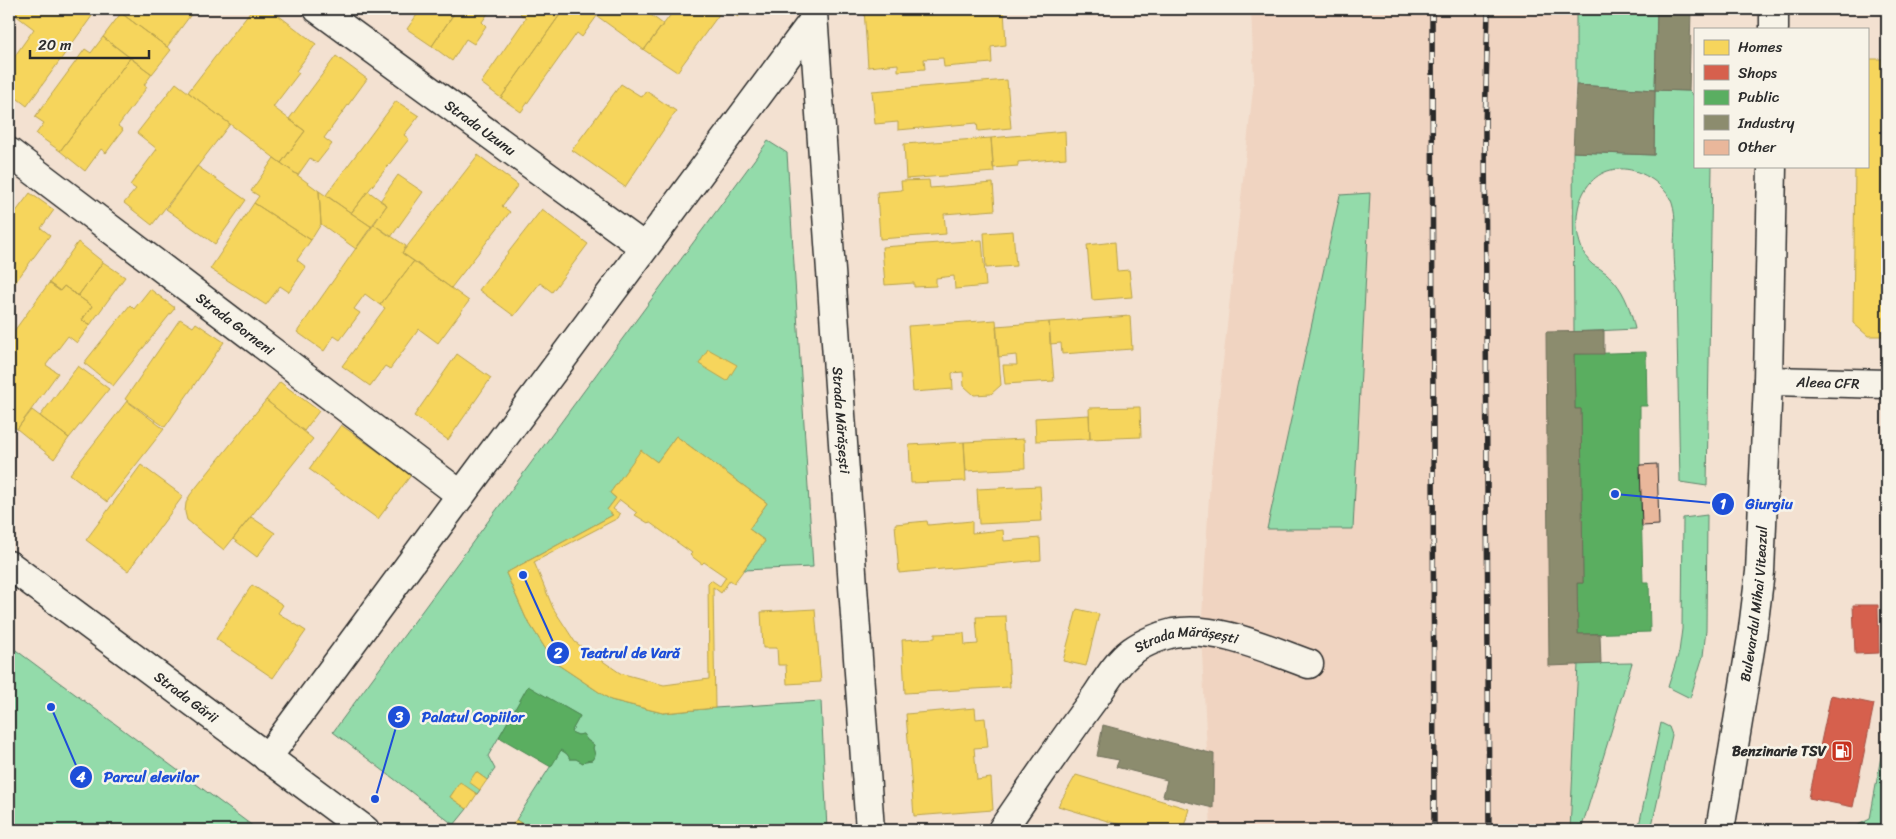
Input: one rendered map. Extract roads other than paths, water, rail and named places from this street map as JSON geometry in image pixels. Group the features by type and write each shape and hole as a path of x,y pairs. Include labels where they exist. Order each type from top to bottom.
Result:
{"street":[{"name":"Strada Uzunu","path":"318,9 644,247"},
{"path":"1774,9 1774,28"},
{"path":"267,758 813,15"},
{"name":"Strada Mărășești","path":"813,15 870,830"},
{"name":"Strada Gorneni","path":"9,152 461,495"},
{"name":"Bulevardul Mihai Viteazul","path":"1720,830 1752,637 1760,572 1768,381 1772,168"},
{"name":"Aleea CFR","path":"1768,381 1887,384"},
{"name":"Strada Gării","path":"9,565 365,830"},
{"name":"Strada Mărășești","path":"1002,830 1062,741 1114,671 1131,652 1158,638 1173,633 1190,632 1230,636 1309,664"}],"railway":[{"path":"1432,9 1434,830"},
{"path":"1488,9 1485,130 1489,830"}],"place":[{"name":"Giurgiu","path":"1615,494"},
{"name":"Teatrul de Vară","path":"523,575"},
{"name":"Parcul elevilor","path":"51,707"},
{"name":"Benzinarie TSV","path":"1842,751"},
{"name":"Palatul Copiilor","path":"375,799"}]}
